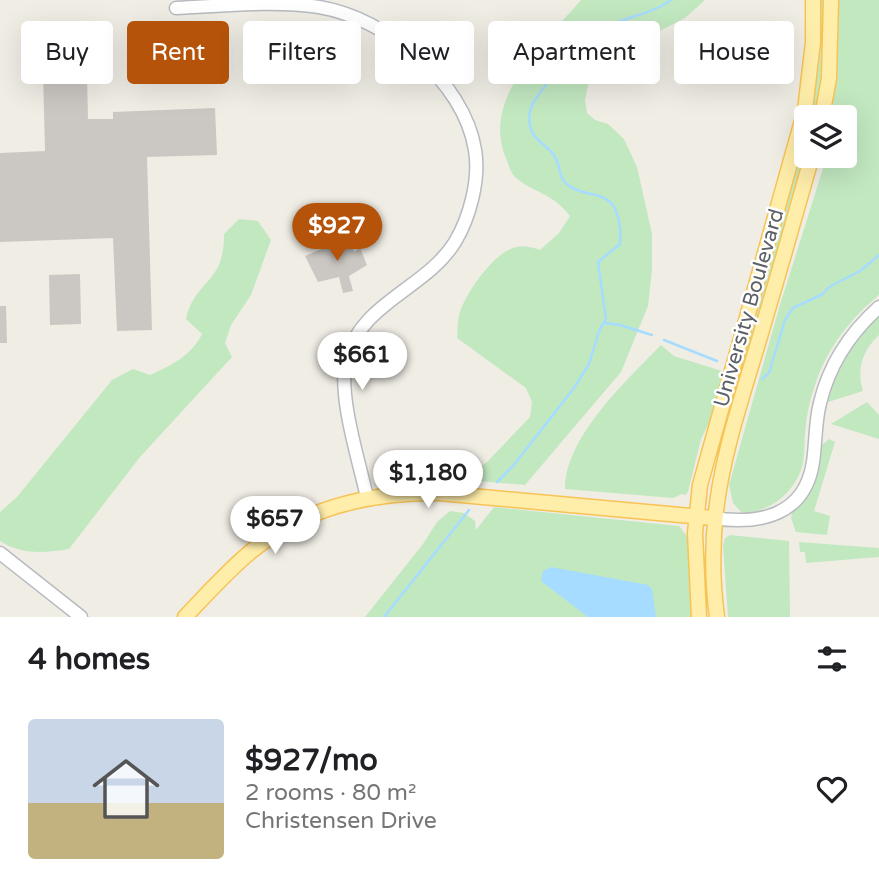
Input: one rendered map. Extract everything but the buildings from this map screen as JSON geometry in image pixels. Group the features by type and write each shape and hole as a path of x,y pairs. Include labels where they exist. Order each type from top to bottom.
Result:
{"main road":[{"name":"University Boulevard","path":"699,617 696,516 707,451 805,110 813,42 813,0"},
{"path":"824,105 829,78 831,0"},
{"name":"University Boulevard","path":"717,617 713,577 713,518 725,454 808,168"},
{"path":"185,617 253,550 282,530 312,514 367,497 404,492 447,493 713,518"}],"street":[{"path":"176,8 288,3 320,7 357,18 391,36 428,65 459,107 467,126 475,150 475,177 466,220 445,256 368,320 356,336 346,361 344,383 347,403 367,497"},
{"path":"713,518 748,521 768,517 789,506 802,491 811,469 819,406 827,379 849,340 879,307"},
{"path":"0,553 81,617"}],"green space":[{"path":"581,0 705,0 685,18 674,21 674,24 660,31 660,21 563,21"},
{"path":"819,0 826,0 826,48 819,105 810,105"},
{"path":"831,0 879,0 879,295 859,313 842,334 821,369 807,415 803,463 793,485 779,500 770,505 751,512 741,512 733,503 729,485 779,308 823,168 857,168 857,105 827,105"},
{"path":"514,84 588,84 585,100 587,113 595,120 608,124 624,139 637,167 652,234 648,306 621,372 525,485 464,480 488,461 530,417 532,402 526,388 457,338 458,319 466,298 488,267 513,248 540,250 559,233 570,216 556,202 521,182 513,174 500,134 502,112"},
{"path":"796,168 803,168 720,454 717,454 719,437"},
{"path":"239,219 258,221 271,240 251,295 231,325 225,343 232,357 140,457 69,549 33,552 16,549 0,541 0,512 17,497 112,380 133,369 150,375 180,359 198,342 202,334 186,319 189,310 218,267 224,234"},
{"path":"879,314 879,335 862,360 860,375 863,391 825,403 847,356"},
{"path":"661,345 674,356 725,372 711,419 701,439 688,492 673,498 565,489 575,449 586,430 616,392"},
{"path":"867,402 879,415 879,439 831,424"},
{"path":"829,439 835,442 814,511 830,516 827,535 796,532 791,518 793,509 821,446"},
{"path":"494,507 679,526 689,539 694,617 365,617 423,544 437,522 450,511 464,513 475,521 476,530"},
{"path":"730,535 789,541 790,617 728,617 723,546 725,538"},
{"path":"799,542 879,548 879,557 806,563 805,552 800,552"}],"water":[{"path":"551,567 648,585 652,589 656,617 588,617 541,581 543,571"}],"waterway":[{"path":"497,482 513,466 574,388 589,364 599,331 606,319 598,262 620,244 619,223 614,207 606,199 579,191 565,182 555,157 533,133 529,119 532,106 556,74 594,35 671,0"},
{"path":"762,379 769,373 785,320 793,308 823,294 829,287 860,271 879,255"},
{"path":"605,323 652,335"},
{"path":"664,340 717,361"},
{"path":"384,617 469,510"}]}
